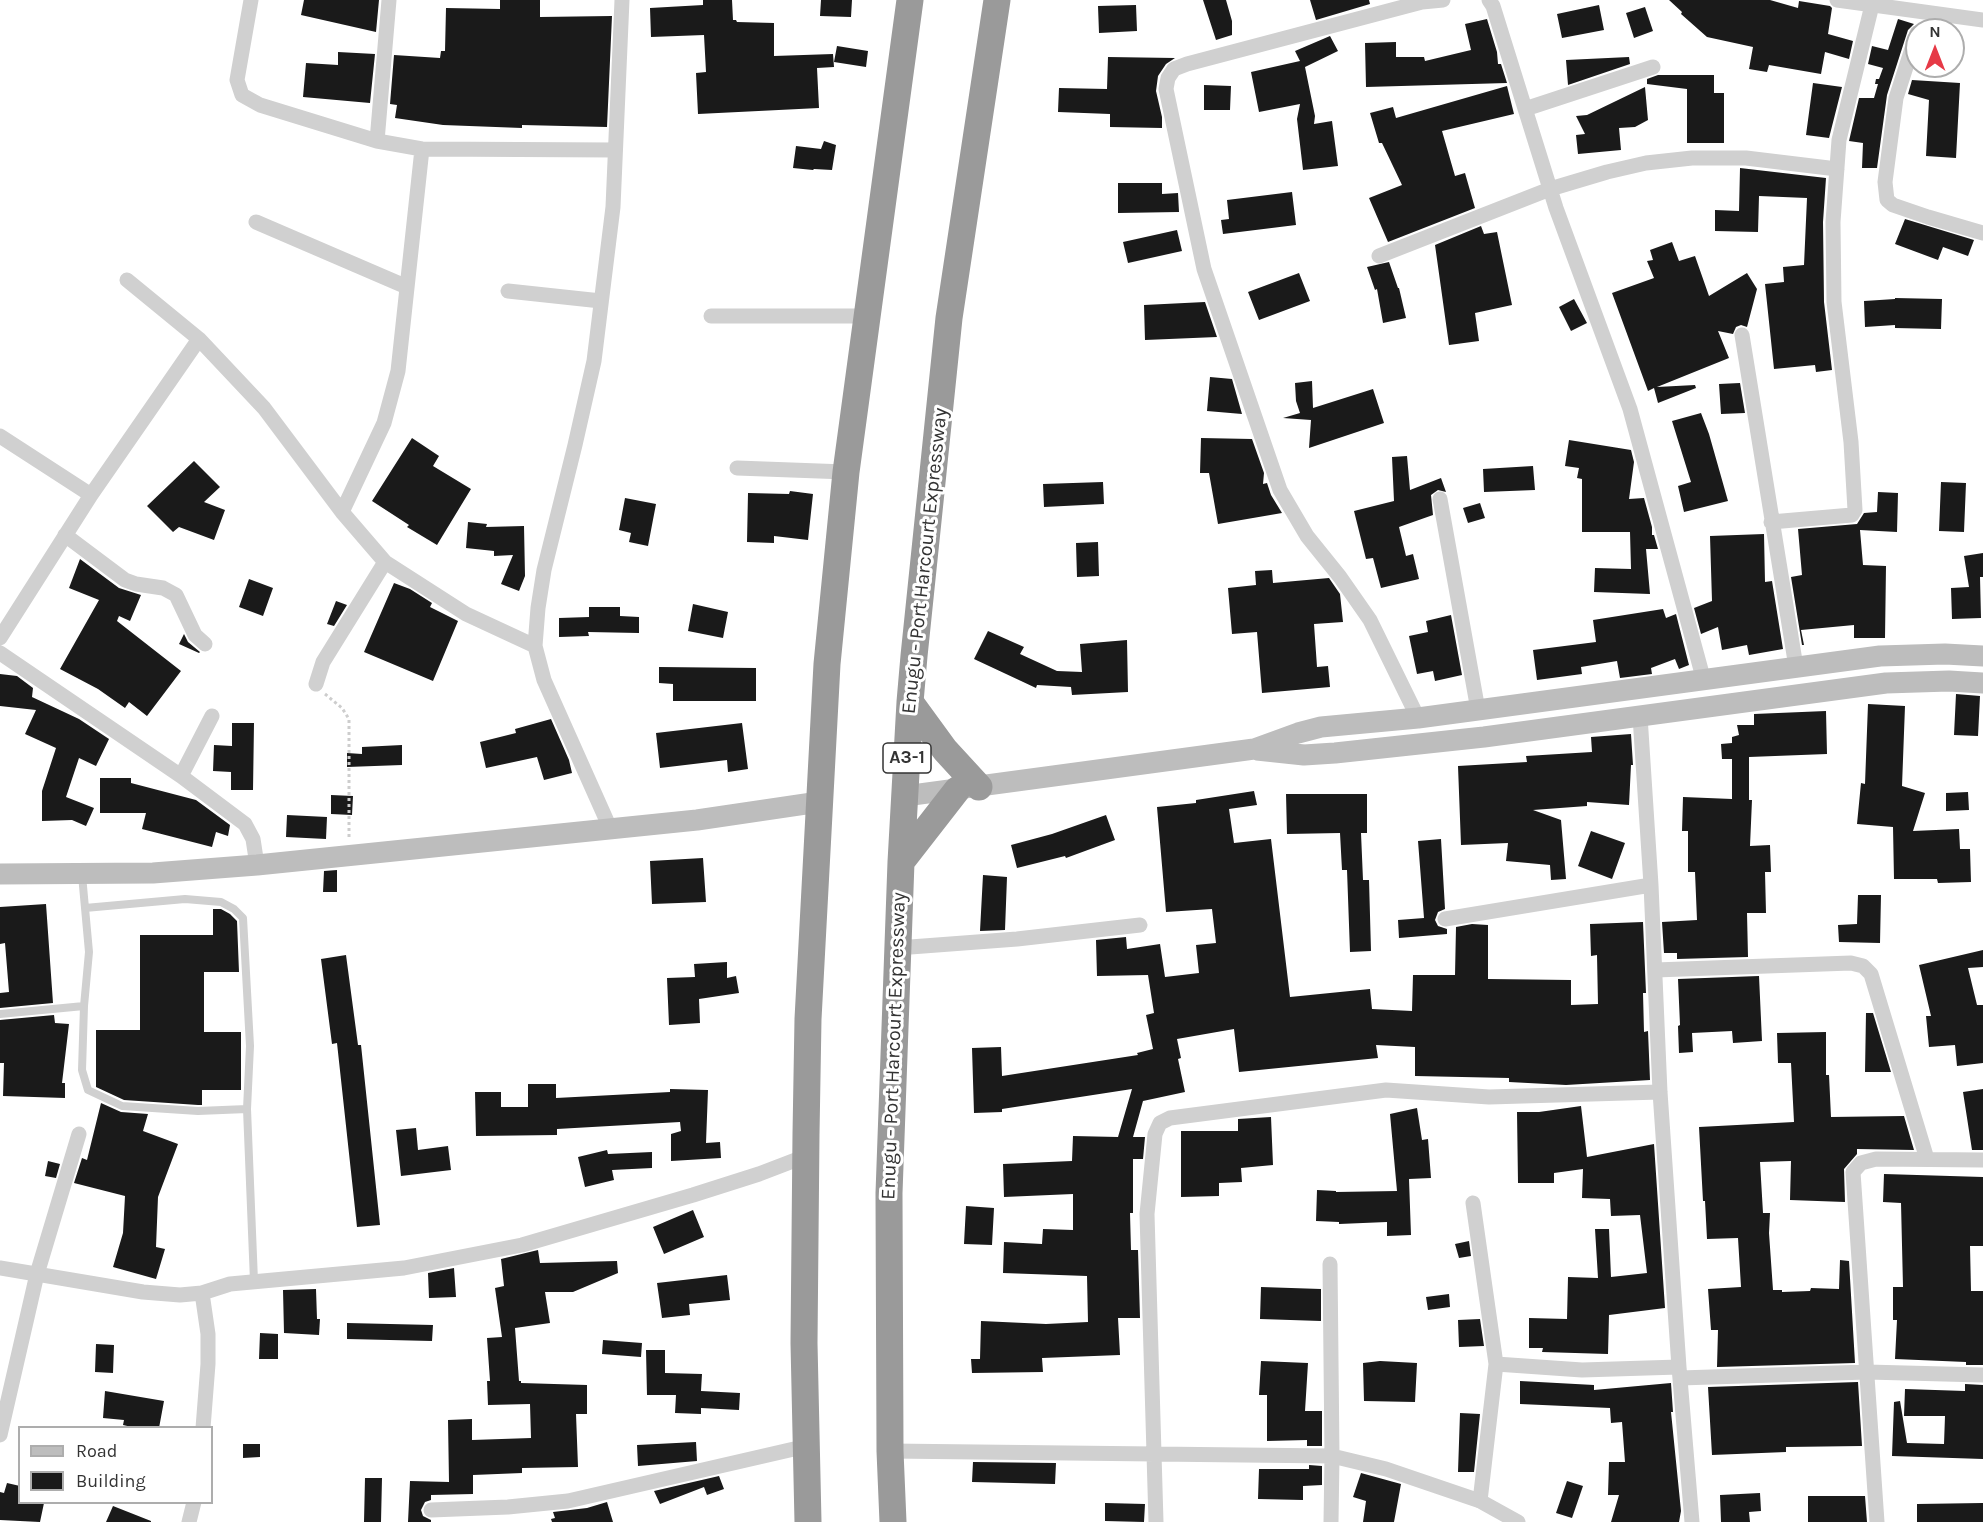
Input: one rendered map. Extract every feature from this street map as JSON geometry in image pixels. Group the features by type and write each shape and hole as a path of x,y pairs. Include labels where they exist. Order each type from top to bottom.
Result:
{"highway":[{"path":"808,1522 804,1343 808,1019 827,664 846,472 910,0"},
{"name":"Enugu - Port Harcourt Expressway","path":"893,1522 890,1451 889,1193 897,948 910,702 949,318 997,0"},
{"path":"901,862 968,788 945,750 910,702"}],"main road":[{"path":"905,796 1254,749 1298,733 1321,728 1418,718 1880,656 1945,654 1983,657"},
{"path":"1254,749 1304,755 1335,753 1484,737 1886,683 1949,681 1983,683"},
{"path":"0,874 153,873 257,865 697,820 819,802"}],"street":[{"path":"251,0 237,80 242,95 261,105 377,141 422,149 615,150"},
{"path":"377,141 389,0"},
{"path":"610,828 544,680 535,646 544,570 594,361 613,207 622,0"},
{"path":"1418,718 1370,620 1340,577 1307,536 1280,490 1204,269 1166,89 1168,78 1174,69 1187,64 1422,1 1443,0"},
{"path":"1489,0 1493,6 1550,189 1630,408 1704,681"},
{"path":"1837,0 1983,20"},
{"path":"1771,522 1852,515 1855,510 1851,442 1834,302 1833,222 1839,140 1872,5"},
{"path":"1922,18 1924,11"},
{"path":"1525,109 1653,67"},
{"path":"1905,69 1896,98 1885,182 1887,200 1893,205 1928,217 1983,232"},
{"path":"342,512 384,423 398,371 422,149"},
{"path":"1378,256 1550,189 1626,168 1692,158 1746,158 1837,169"},
{"path":"256,222 407,287"},
{"path":"127,280 199,339 264,408 342,512 385,562 466,614 535,646"},
{"path":"508,291 601,301"},
{"path":"711,316 868,316"},
{"path":"1742,335 1796,667"},
{"path":"0,638 91,495 199,339"},
{"path":"0,436 91,495"},
{"path":"737,468 846,472"},
{"path":"1440,500 1478,710"},
{"path":"65,536 125,580 163,588 176,595 195,635 205,644"},
{"path":"316,684 323,662 385,562"},
{"path":"0,653 181,776 245,824 253,838 257,865"},
{"path":"181,776 212,716"},
{"path":"1640,716 1651,885 1660,1092 1679,1372 1692,1522"},
{"path":"1445,919 1651,885"},
{"path":"897,948 1017,939 1140,926"},
{"path":"1655,970 1851,963 1863,966 1871,974 1927,1159"},
{"path":"1156,1522 1147,1214 1155,1134 1160,1123 1170,1118 1386,1090 1489,1097 1660,1092"},
{"path":"0,1435 37,1274 79,1134"},
{"path":"0,1268 143,1292 180,1295 202,1293 230,1284 254,1281 298,1279 404,1268 522,1245 693,1195 806,1156"},
{"path":"1877,1522 1853,1172 1861,1163 1876,1159 1983,1160"},
{"path":"1473,1203 1496,1364 1480,1500"},
{"path":"1330,1264 1331,1522"},
{"path":"202,1293 208,1334 203,1426"},
{"path":"1496,1364 1582,1370 1983,1375"},
{"path":"431,1510 508,1507 568,1501 807,1446"},
{"path":"890,1451 1332,1456 1386,1469 1480,1500 1518,1522"},
{"path":"189,1522 194,1504"}],"lane":[{"path":"82,874 89,952 82,1070 88,1090 122,1106 198,1111 247,1108"},
{"path":"85,908 185,899 221,902 234,909 243,918 250,1046 247,1108 254,1281"},
{"path":"0,1014 84,1006"}],"path":[{"path":"316,684 342,708 348,719 349,855"}],"building":[{"path":"304,0 379,0 376,32 301,15"},
{"path":"500,0 540,0 540,17 612,16 607,127 522,125 522,128 443,125 395,118 397,105 390,104 394,55 440,58 441,51 445,51 446,8 500,9"},
{"path":"703,0 732,0 733,20 737,22 774,23 774,56 833,54 834,67 817,68 819,108 698,114 696,73 706,72 704,35 651,37 650,8 703,5"},
{"path":"821,0 852,0 851,17 820,16"},
{"path":"1203,0 1226,0 1232,21 1232,35 1216,40"},
{"path":"1310,0 1369,0 1370,4 1316,20"},
{"path":"1669,0 1770,0 1798,8 1799,1 1830,6 1832,8 1828,34 1853,41 1849,59 1825,52 1821,74 1769,65 1767,72 1749,69 1753,47 1707,37"},
{"path":"1136,5 1137,31 1099,33 1098,6"},
{"path":"1599,5 1604,30 1562,38 1557,14"},
{"path":"1645,7 1653,31 1634,38 1626,13"},
{"path":"1487,19 1497,52 1498,64 1501,64 1507,83 1366,87 1365,43 1396,42 1396,57 1424,57 1425,61 1471,50 1465,24"},
{"path":"1898,19 1905,21 1905,39 1887,95 1877,168 1862,168 1863,143 1849,141 1859,98 1874,98 1878,84 1875,84 1876,79 1879,79 1883,68 1868,64 1872,46 1888,50"},
{"path":"1330,36 1338,51 1305,67 1315,116 1314,124 1332,121 1338,166 1303,170 1297,119 1300,104 1259,112 1251,72 1300,61 1295,51"},
{"path":"837,46 868,51 866,67 834,62"},
{"path":"338,52 375,54 370,103 303,97 306,63 338,65"},
{"path":"1108,57 1175,58 1166,64 1158,76 1156,91 1162,128 1110,127 1110,114 1058,112 1059,88 1107,89"},
{"path":"1629,57 1630,64 1568,85 1566,60"},
{"path":"1658,75 1714,75 1714,93 1724,93 1724,143 1687,143 1687,89 1647,84 1647,79"},
{"path":"1912,80 1960,83 1956,158 1926,156 1929,100 1908,94"},
{"path":"1813,83 1842,87 1829,138 1806,135"},
{"path":"1204,85 1231,86 1230,110 1204,110"},
{"path":"1507,86 1514,114 1442,131 1455,176 1465,173 1475,208 1388,242 1369,198 1402,185 1382,143 1379,143 1370,113 1393,107 1396,118"},
{"path":"1645,87 1648,120 1635,127 1619,128 1621,150 1578,154 1576,135 1585,134 1576,116 1587,115"},
{"path":"824,141 836,145 832,170 793,168 796,146 821,149"},
{"path":"1740,168 1826,178 1823,222 1824,302 1832,370 1816,372 1815,365 1774,369 1765,284 1784,282 1783,267 1804,265 1807,198 1759,196 1758,232 1715,231 1715,210 1739,211"},
{"path":"1118,183 1162,183 1162,194 1178,193 1179,212 1118,213"},
{"path":"1292,192 1296,225 1223,234 1221,220 1229,219 1227,200"},
{"path":"1905,219 1974,240 1968,256 1943,247 1938,260 1895,244"},
{"path":"1481,226 1484,234 1497,232 1512,305 1475,313 1479,341 1449,345 1435,245"},
{"path":"1177,230 1182,251 1128,263 1123,242"},
{"path":"1672,242 1679,261 1695,256 1709,296 1747,273 1757,289 1747,327 1741,325 1736,327 1733,334 1718,331 1729,358 1657,387 1695,385 1696,388 1658,403 1654,388 1648,391 1612,293 1654,278 1647,261 1653,260 1650,250"},
{"path":"1389,262 1399,288 1406,318 1383,323 1377,289 1375,290 1367,267"},
{"path":"1299,273 1310,301 1259,320 1248,292"},
{"path":"1895,298 1942,299 1941,329 1895,328 1895,325 1865,327 1864,301"},
{"path":"1574,299 1587,323 1571,331 1559,307"},
{"path":"1205,302 1217,337 1145,340 1144,305"},
{"path":"1210,377 1232,379 1242,414 1207,411"},
{"path":"1312,381 1313,408 1373,389 1384,423 1309,448 1311,420 1283,418 1300,413 1296,401 1295,383"},
{"path":"1740,383 1745,413 1721,414 1719,384"},
{"path":"1701,413 1728,501 1684,512 1678,486 1691,482 1672,421"},
{"path":"412,438 439,456 433,466 471,489 437,545 407,527 409,525 372,501"},
{"path":"1201,438 1252,439 1264,473 1263,484 1267,483 1282,513 1218,524 1209,473 1200,473"},
{"path":"1569,440 1631,450 1634,462 1629,499 1644,498 1652,535 1654,535 1658,549 1646,549 1650,594 1594,592 1595,568 1631,569 1630,532 1582,532 1582,479 1577,478 1579,468 1565,466"},
{"path":"1407,456 1410,490 1441,478 1446,492 1438,490 1431,495 1433,515 1399,527 1406,556 1413,554 1419,579 1381,588 1373,558 1366,559 1354,511 1394,501 1392,457"},
{"path":"194,461 220,487 204,502 225,510 214,540 179,527 173,532 147,506"},
{"path":"1533,466 1535,490 1484,492 1483,469"},
{"path":"1103,482 1104,504 1044,507 1043,484"},
{"path":"1941,482 1966,483 1964,532 1939,531"},
{"path":"790,491 813,494 808,540 774,536 774,543 747,542 748,493 789,494"},
{"path":"1878,492 1898,493 1897,532 1860,530 1863,565 1886,566 1885,638 1854,638 1854,625 1801,630 1804,645 1802,645 1791,577 1802,575 1798,529 1857,524 1864,513 1877,512"},
{"path":"625,498 656,504 648,546 629,542 631,533 619,530"},
{"path":"1480,503 1485,518 1468,523 1463,508"},
{"path":"468,522 487,524 486,527 524,526 525,576 519,591 501,584 513,555 494,556 494,551 466,548"},
{"path":"1764,534 1765,582 1772,581 1783,649 1749,655 1747,645 1722,650 1718,627 1701,634 1694,608 1712,601 1710,536"},
{"path":"1098,542 1099,576 1077,577 1076,543"},
{"path":"1983,553 1983,577 1980,577 1981,618 1952,619 1951,588 1969,587 1964,556"},
{"path":"80,559 119,588 141,595 130,621 119,616 117,621 181,671 147,716 129,702 125,708 98,689 60,669 99,600 69,588"},
{"path":"1272,570 1273,583 1329,578 1340,594 1343,622 1314,624 1317,667 1328,666 1330,687 1262,693 1257,632 1232,634 1228,588 1256,585 1255,571"},
{"path":"249,579 273,588 263,616 239,607"},
{"path":"394,583 410,589 432,603 430,607 458,621 433,681 364,652"},
{"path":"336,601 347,605 334,626 327,624"},
{"path":"693,604 728,612 723,638 688,631"},
{"path":"589,607 620,607 620,616 639,617 639,633 588,632 589,636 559,637 559,618 589,617"},
{"path":"1663,609 1666,618 1676,614 1689,665 1679,669 1675,659 1651,668 1652,674 1620,678 1617,661 1581,667 1582,674 1537,680 1533,650 1596,642 1593,620"},
{"path":"1451,615 1462,675 1435,681 1433,671 1417,674 1409,636 1428,632 1426,621"},
{"path":"988,631 1024,647 1020,654 1057,671 1082,672 1080,644 1127,640 1128,692 1072,695 1071,687 1037,685 1036,688 974,659"},
{"path":"184,634 188,642 199,653 179,644"},
{"path":"659,667 756,668 756,701 673,701 673,684 659,683"},
{"path":"0,674 17,676 33,688 32,697 79,719 109,739 96,766 79,758 66,797 94,808 86,826 72,820 42,821 42,791 56,748 25,734 36,710 0,706"},
{"path":"1956,694 1980,696 1978,736 1954,735"},
{"path":"1868,704 1905,706 1902,786 1925,793 1913,831 1959,829 1960,849 1970,849 1971,882 1938,883 1937,879 1894,879 1893,827 1857,824 1861,783 1865,784"},
{"path":"1826,711 1827,754 1749,757 1749,800 1752,800 1750,846 1770,845 1771,872 1765,872 1766,913 1747,913 1748,957 1677,959 1677,953 1664,953 1662,922 1697,920 1695,872 1688,872 1688,831 1682,831 1683,797 1732,799 1732,759 1722,759 1721,744 1732,743 1732,737 1739,735 1737,725 1754,725 1754,714"},
{"path":"551,719 569,760 572,773 544,780 537,757 486,768 480,742 516,733 515,729"},
{"path":"232,723 254,723 253,790 231,790 231,772 213,771 214,745 232,746"},
{"path":"742,723 748,769 728,772 727,760 660,768 656,733"},
{"path":"1631,734 1633,765 1631,765 1629,805 1587,802 1587,806 1533,810 1561,820 1566,879 1551,880 1550,865 1506,861 1508,843 1461,845 1458,766 1527,762 1526,756 1592,752 1591,737"},
{"path":"402,745 402,765 347,767 347,753 362,754 362,747"},
{"path":"100,778 131,778 131,783 196,800 230,825 228,836 216,832 212,847 142,829 146,813 100,813"},
{"path":"1254,791 1257,805 1229,809 1234,843 1271,839 1290,997 1370,989 1372,1009 1412,1011 1413,975 1455,975 1456,927 1472,924 1488,925 1488,979 1571,980 1571,1005 1598,1004 1597,955 1591,956 1590,924 1643,922 1646,993 1643,993 1644,1032 1648,1031 1650,1080 1566,1085 1509,1082 1509,1078 1415,1076 1415,1047 1376,1045 1378,1058 1239,1072 1234,1029 1177,1039 1181,1058 1178,1059 1185,1092 1143,1101 1133,1137 1145,1137 1143,1159 1133,1159 1133,1213 1130,1213 1131,1250 1138,1250 1140,1318 1118,1318 1120,1355 1042,1358 1043,1372 972,1373 971,1359 980,1359 981,1321 1046,1324 1088,1322 1087,1276 1003,1273 1004,1242 1042,1244 1043,1229 1073,1230 1073,1194 1004,1197 1003,1164 1072,1161 1073,1136 1118,1137 1132,1089 1002,1109 1002,1112 974,1113 972,1048 1001,1047 1002,1076 1138,1055 1137,1053 1153,1049 1146,1015 1154,1013 1148,975 1097,976 1096,940 1126,937 1127,949 1160,944 1165,977 1199,973 1196,945 1216,943 1212,909 1166,912 1157,807 1196,803 1196,800"},
{"path":"1968,792 1969,810 1946,811 1946,793"},
{"path":"1286,794 1367,794 1367,833 1361,833 1363,880 1369,880 1371,951 1350,952 1347,870 1342,870 1340,833 1287,834"},
{"path":"331,795 353,796 352,815 331,814"},
{"path":"287,815 327,817 326,839 286,837"},
{"path":"1106,815 1115,840 1066,858 1065,856 1017,868 1011,845 1052,834"},
{"path":"1591,831 1625,843 1612,879 1578,866"},
{"path":"1441,839 1445,909 1438,912 1435,920 1438,926 1447,929 1447,934 1399,938 1398,920 1424,918 1418,841"},
{"path":"703,858 706,902 652,904 650,861"},
{"path":"337,870 337,892 323,892 324,871"},
{"path":"983,875 1007,877 1005,930 980,931"},
{"path":"1858,895 1881,895 1880,943 1839,942 1838,925 1857,924"},
{"path":"46,904 53,1003 0,1008 0,993 9,992 5,943 0,944 0,907"},
{"path":"213,909 221,909 237,921 239,972 204,972 204,1032 241,1032 241,1090 202,1090 202,1105 198,1105 124,1100 96,1087 96,1030 140,1030 140,935 213,935"},
{"path":"1983,950 1983,967 1968,968 1977,1005 1983,1005 1983,1063 1957,1066 1955,1045 1929,1047 1926,1016 1931,1016 1919,965"},
{"path":"346,955 358,1045 361,1045 380,1225 357,1227 337,1043 332,1044 321,959"},
{"path":"727,962 727,978 736,976 739,993 699,999 700,1023 669,1025 667,978 695,977 694,964"},
{"path":"1759,976 1762,1041 1733,1043 1732,1031 1692,1033 1693,1052 1679,1053 1678,979"},
{"path":"1866,1013 1873,1013 1891,1072 1865,1072"},
{"path":"54,1015 55,1023 69,1024 62,1083 65,1083 65,1098 3,1096 4,1063 0,1063 0,1020"},
{"path":"1826,1032 1826,1075 1829,1075 1831,1117 1904,1116 1914,1150 1857,1149 1857,1154 1844,1169 1845,1202 1790,1200 1791,1161 1760,1162 1763,1213 1770,1213 1773,1290 1782,1290 1782,1292 1810,1291 1811,1288 1839,1289 1840,1260 1849,1261 1855,1363 1717,1367 1718,1330 1711,1330 1708,1289 1741,1287 1738,1238 1707,1239 1699,1127 1794,1122 1791,1063 1778,1063 1777,1033"},
{"path":"528,1084 556,1084 556,1098 670,1092 670,1089 708,1090 706,1143 720,1142 721,1158 671,1161 671,1134 681,1131 680,1122 557,1129 557,1135 476,1136 475,1092 501,1092 501,1107 528,1107"},
{"path":"1983,1089 1983,1150 1972,1150 1963,1092"},
{"path":"101,1103 121,1112 148,1114 143,1131 178,1144 158,1197 156,1247 165,1249 156,1279 113,1267 123,1233 125,1196 74,1183 82,1158 87,1160"},
{"path":"1581,1106 1587,1157 1654,1144 1665,1308 1609,1315 1608,1354 1542,1352 1543,1348 1529,1348 1529,1318 1567,1319 1568,1277 1598,1278 1595,1229 1609,1229 1611,1277 1647,1273 1640,1215 1611,1216 1610,1199 1582,1198 1583,1169 1554,1173 1554,1183 1518,1183 1517,1112 1539,1112"},
{"path":"1417,1108 1422,1140 1428,1139 1431,1178 1409,1179 1411,1235 1387,1236 1387,1222 1339,1224 1339,1222 1316,1221 1317,1190 1397,1191 1390,1114"},
{"path":"1271,1117 1273,1165 1241,1168 1242,1182 1219,1183 1219,1196 1181,1197 1181,1131 1238,1131 1238,1119"},
{"path":"416,1128 418,1150 448,1146 451,1170 401,1176 396,1130"},
{"path":"607,1150 608,1154 652,1152 652,1168 612,1170 614,1180 585,1187 578,1157"},
{"path":"48,1161 60,1164 56,1178 45,1176"},
{"path":"1884,1174 1983,1177 1983,1246 1970,1246 1971,1291 1983,1291 1983,1365 1966,1365 1966,1362 1895,1359 1897,1320 1893,1320 1893,1287 1903,1287 1901,1203 1883,1202"},
{"path":"966,1206 994,1208 992,1245 964,1244"},
{"path":"693,1210 704,1237 664,1254 653,1227"},
{"path":"1469,1241 1471,1256 1459,1258 1455,1244"},
{"path":"538,1250 540,1263 617,1261 618,1273 573,1292 545,1292 550,1323 515,1328 521,1383 587,1385 587,1414 576,1414 578,1467 522,1468 522,1473 473,1475 473,1494 431,1495 431,1500 425,1502 421,1510 423,1516 431,1522 408,1522 410,1481 449,1482 448,1420 472,1419 472,1440 531,1438 530,1404 488,1405 487,1381 490,1381 487,1338 502,1337 495,1288 504,1286 501,1259"},
{"path":"454,1268 456,1297 429,1298 428,1273"},
{"path":"727,1275 730,1300 689,1304 690,1315 662,1318 657,1283"},
{"path":"1261,1287 1321,1289 1321,1321 1260,1319"},
{"path":"316,1289 317,1319 320,1319 319,1335 284,1333 283,1290"},
{"path":"1449,1294 1450,1307 1428,1310 1426,1297"},
{"path":"1480,1319 1484,1346 1459,1347 1458,1320"},
{"path":"347,1323 433,1325 432,1341 347,1339"},
{"path":"260,1333 278,1334 278,1359 259,1359"},
{"path":"603,1340 642,1343 641,1357 602,1354"},
{"path":"96,1344 114,1345 113,1373 95,1372"},
{"path":"646,1350 665,1350 665,1373 702,1374 701,1391 740,1393 739,1410 701,1408 701,1414 675,1413 676,1395 647,1395"},
{"path":"1261,1361 1308,1363 1305,1411 1322,1411 1322,1446 1307,1446 1307,1440 1267,1441 1267,1395 1259,1395"},
{"path":"1380,1361 1417,1363 1415,1402 1364,1401 1363,1363"},
{"path":"1520,1381 1594,1385 1594,1390 1671,1383 1673,1412 1671,1412 1681,1511 1679,1522 1611,1522 1619,1495 1608,1495 1609,1462 1625,1462 1622,1422 1611,1423 1610,1408 1520,1404"},
{"path":"1858,1382 1862,1446 1786,1447 1786,1452 1712,1455 1708,1387"},
{"path":"1965,1384 1983,1385 1983,1459 1892,1456 1894,1402 1900,1401 1907,1443 1944,1444 1945,1416 1904,1416 1905,1389 1965,1391"},
{"path":"105,1391 164,1401 159,1426 127,1426 123,1425 124,1420 103,1418"},
{"path":"1460,1413 1480,1414 1474,1472 1458,1472"},
{"path":"696,1442 697,1461 638,1466 637,1445"},
{"path":"243,1444 260,1444 260,1457 243,1458"},
{"path":"973,1462 1056,1463 1055,1484 972,1482"},
{"path":"1309,1465 1322,1466 1322,1485 1303,1486 1303,1500 1258,1499 1259,1469 1309,1469"},
{"path":"1361,1473 1401,1484 1394,1522 1363,1522 1366,1501 1353,1497"},
{"path":"719,1476 724,1489 707,1495 704,1487 660,1504 654,1491"},
{"path":"365,1478 382,1478 381,1522 364,1522"},
{"path":"1567,1481 1583,1486 1572,1518 1556,1513"},
{"path":"7,1483 18,1486 18,1504 44,1504 40,1522 0,1520 0,1492 4,1493"},
{"path":"1760,1493 1761,1511 1749,1512 1750,1522 1721,1522 1720,1495"},
{"path":"1808,1496 1865,1496 1867,1522 1808,1522"},
{"path":"607,1502 613,1522 552,1522 551,1519 555,1518 553,1512 587,1508"},
{"path":"1105,1503 1145,1504 1144,1522 1105,1521"},
{"path":"1983,1503 1983,1522 1917,1522 1917,1504"},
{"path":"113,1506 151,1521 151,1522 106,1522"}]}
